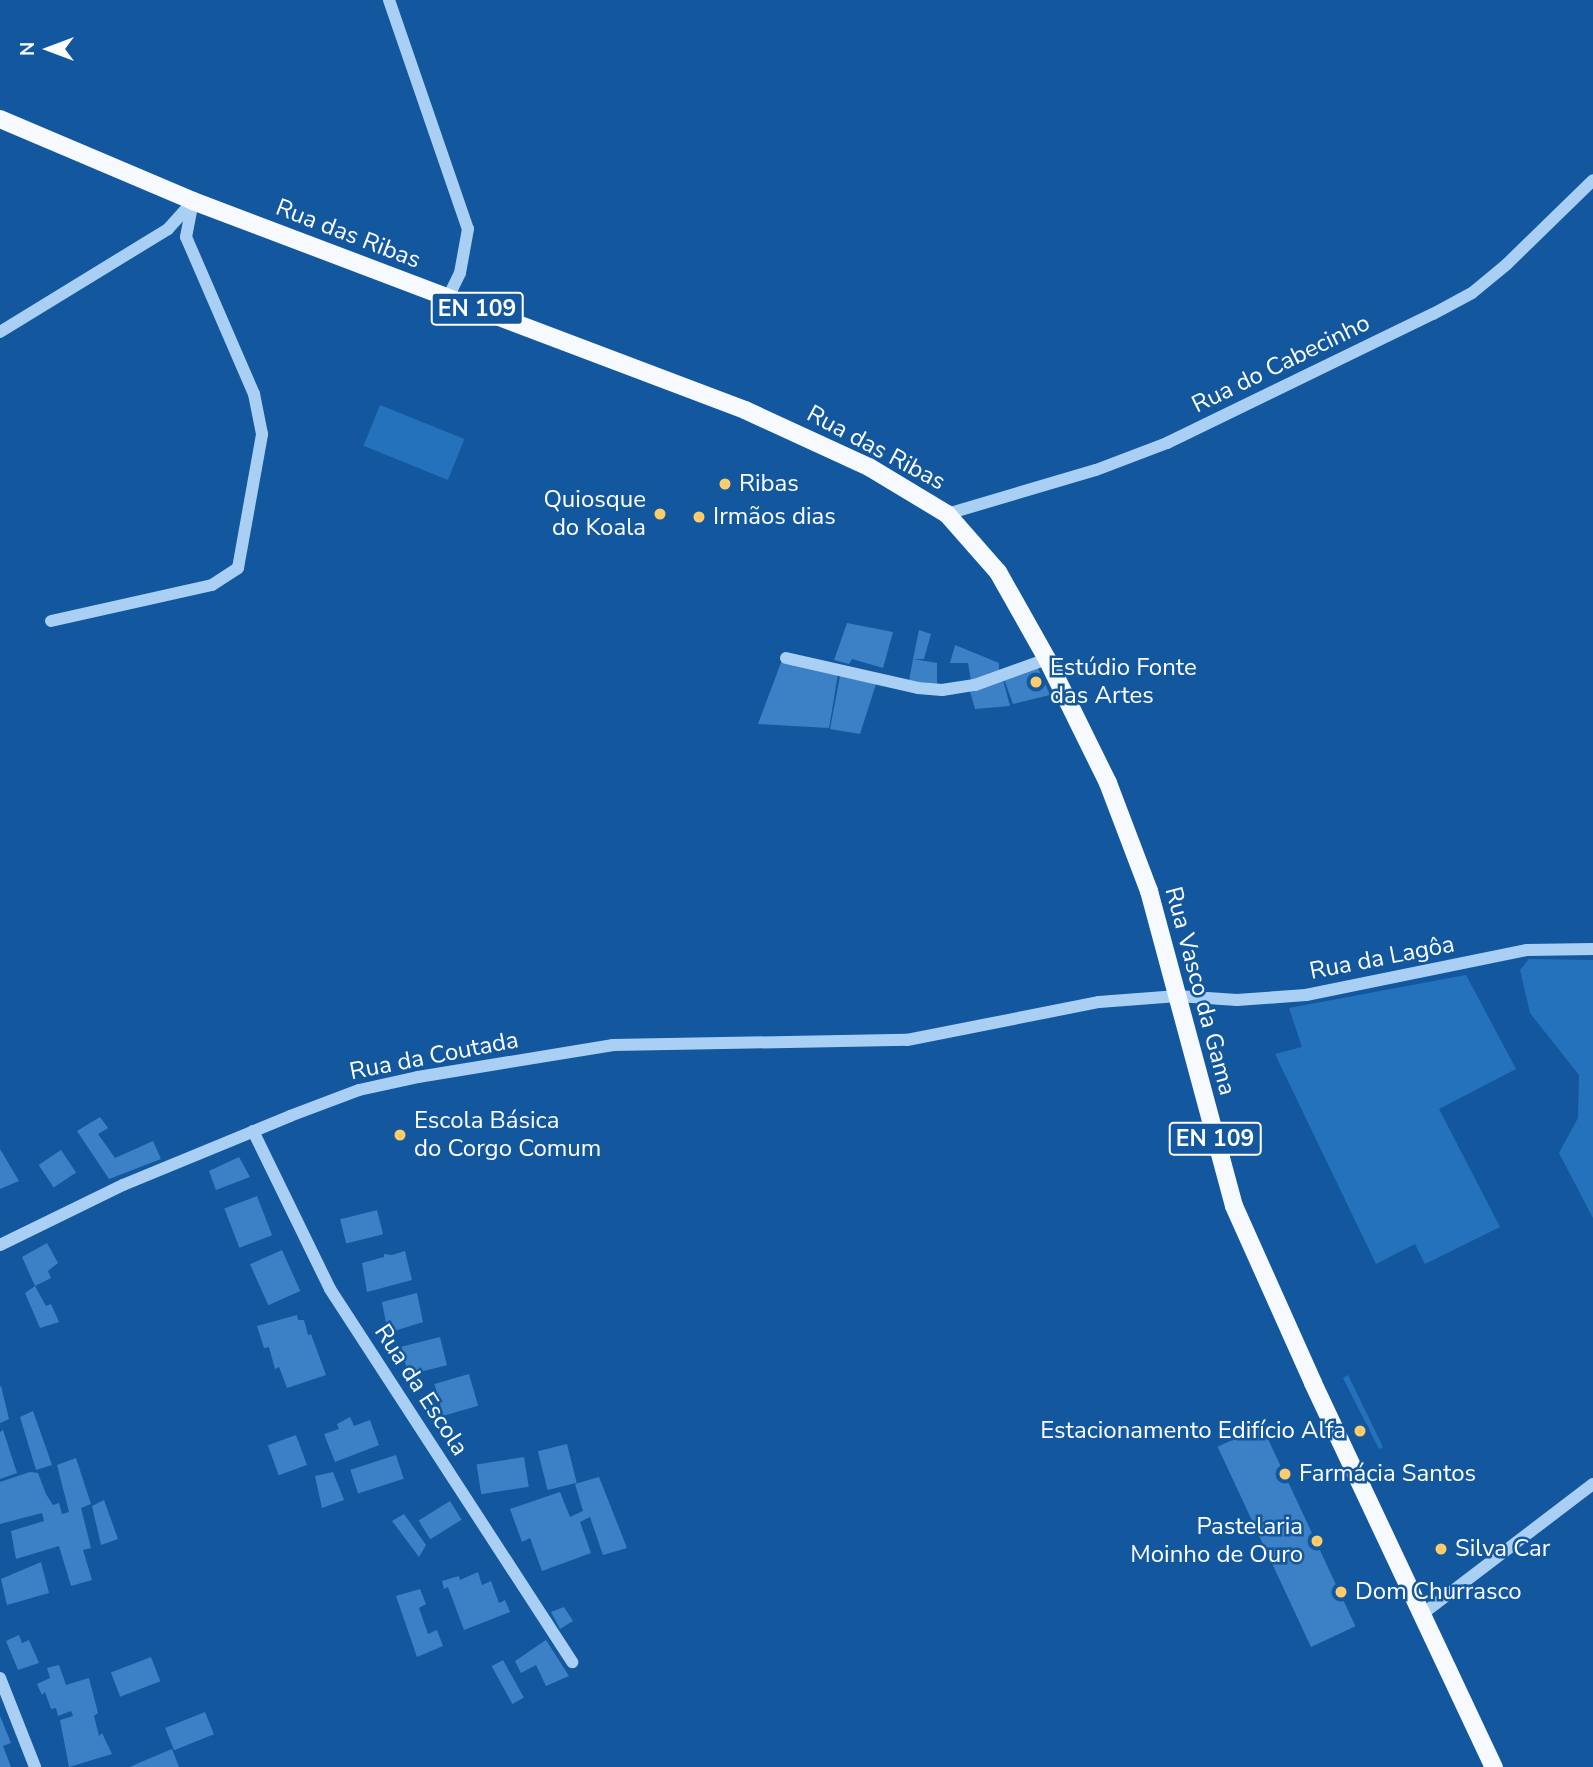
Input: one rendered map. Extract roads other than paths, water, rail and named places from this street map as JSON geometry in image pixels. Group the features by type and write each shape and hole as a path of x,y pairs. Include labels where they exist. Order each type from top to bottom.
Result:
{"main road":[{"name":"Rua das Ribas","path":"0,119 193,201 744,410 869,467 947,514"},
{"name":"Rua Vasco da Gama","path":"947,514 998,572 1047,659 1112,795 1149,891 1234,1206 1421,1615 1494,1767"}],"street":[{"path":"389,0 468,229 460,273 448,298"},
{"name":"Rua do Cabecinho","path":"947,514 1096,470 1167,443 1433,314 1472,293 1507,264 1593,180"},
{"path":"0,332 168,229 193,201"},
{"path":"51,621 212,585 238,568 262,434 254,394 186,237 193,201"},
{"path":"786,658 918,688 942,690 975,685 1047,659"},
{"name":"Rua da Lagôa","path":"908,1040 1099,1002 1178,996 1237,1000 1306,995 1527,950 1593,949"},
{"name":"Rua da Coutada","path":"0,1245 123,1185 359,1090 418,1077 613,1045 908,1040"},
{"name":"Rua da Escola","path":"253,1131 330,1289 572,1662"},
{"path":"1421,1615 1593,1483"},
{"path":"0,1678 35,1767"}],"place":[{"name":"Ribas","path":"725,484"},
{"name":"Quiosque do Koala","path":"660,514"},
{"name":"Irmãos dias","path":"699,517"},
{"name":"Estúdio Fonte das Artes","path":"1036,682"},
{"name":"Escola Básica do Corgo Comum","path":"400,1135"},
{"name":"Estacionamento Edifício Alfa","path":"1360,1431"},
{"name":"Farmácia Santos","path":"1285,1474"},
{"name":"Pastelaria Moinho de Ouro","path":"1317,1541"},
{"name":"Silva Car","path":"1441,1549"},
{"name":"Dom Churrasco","path":"1341,1592"}]}
